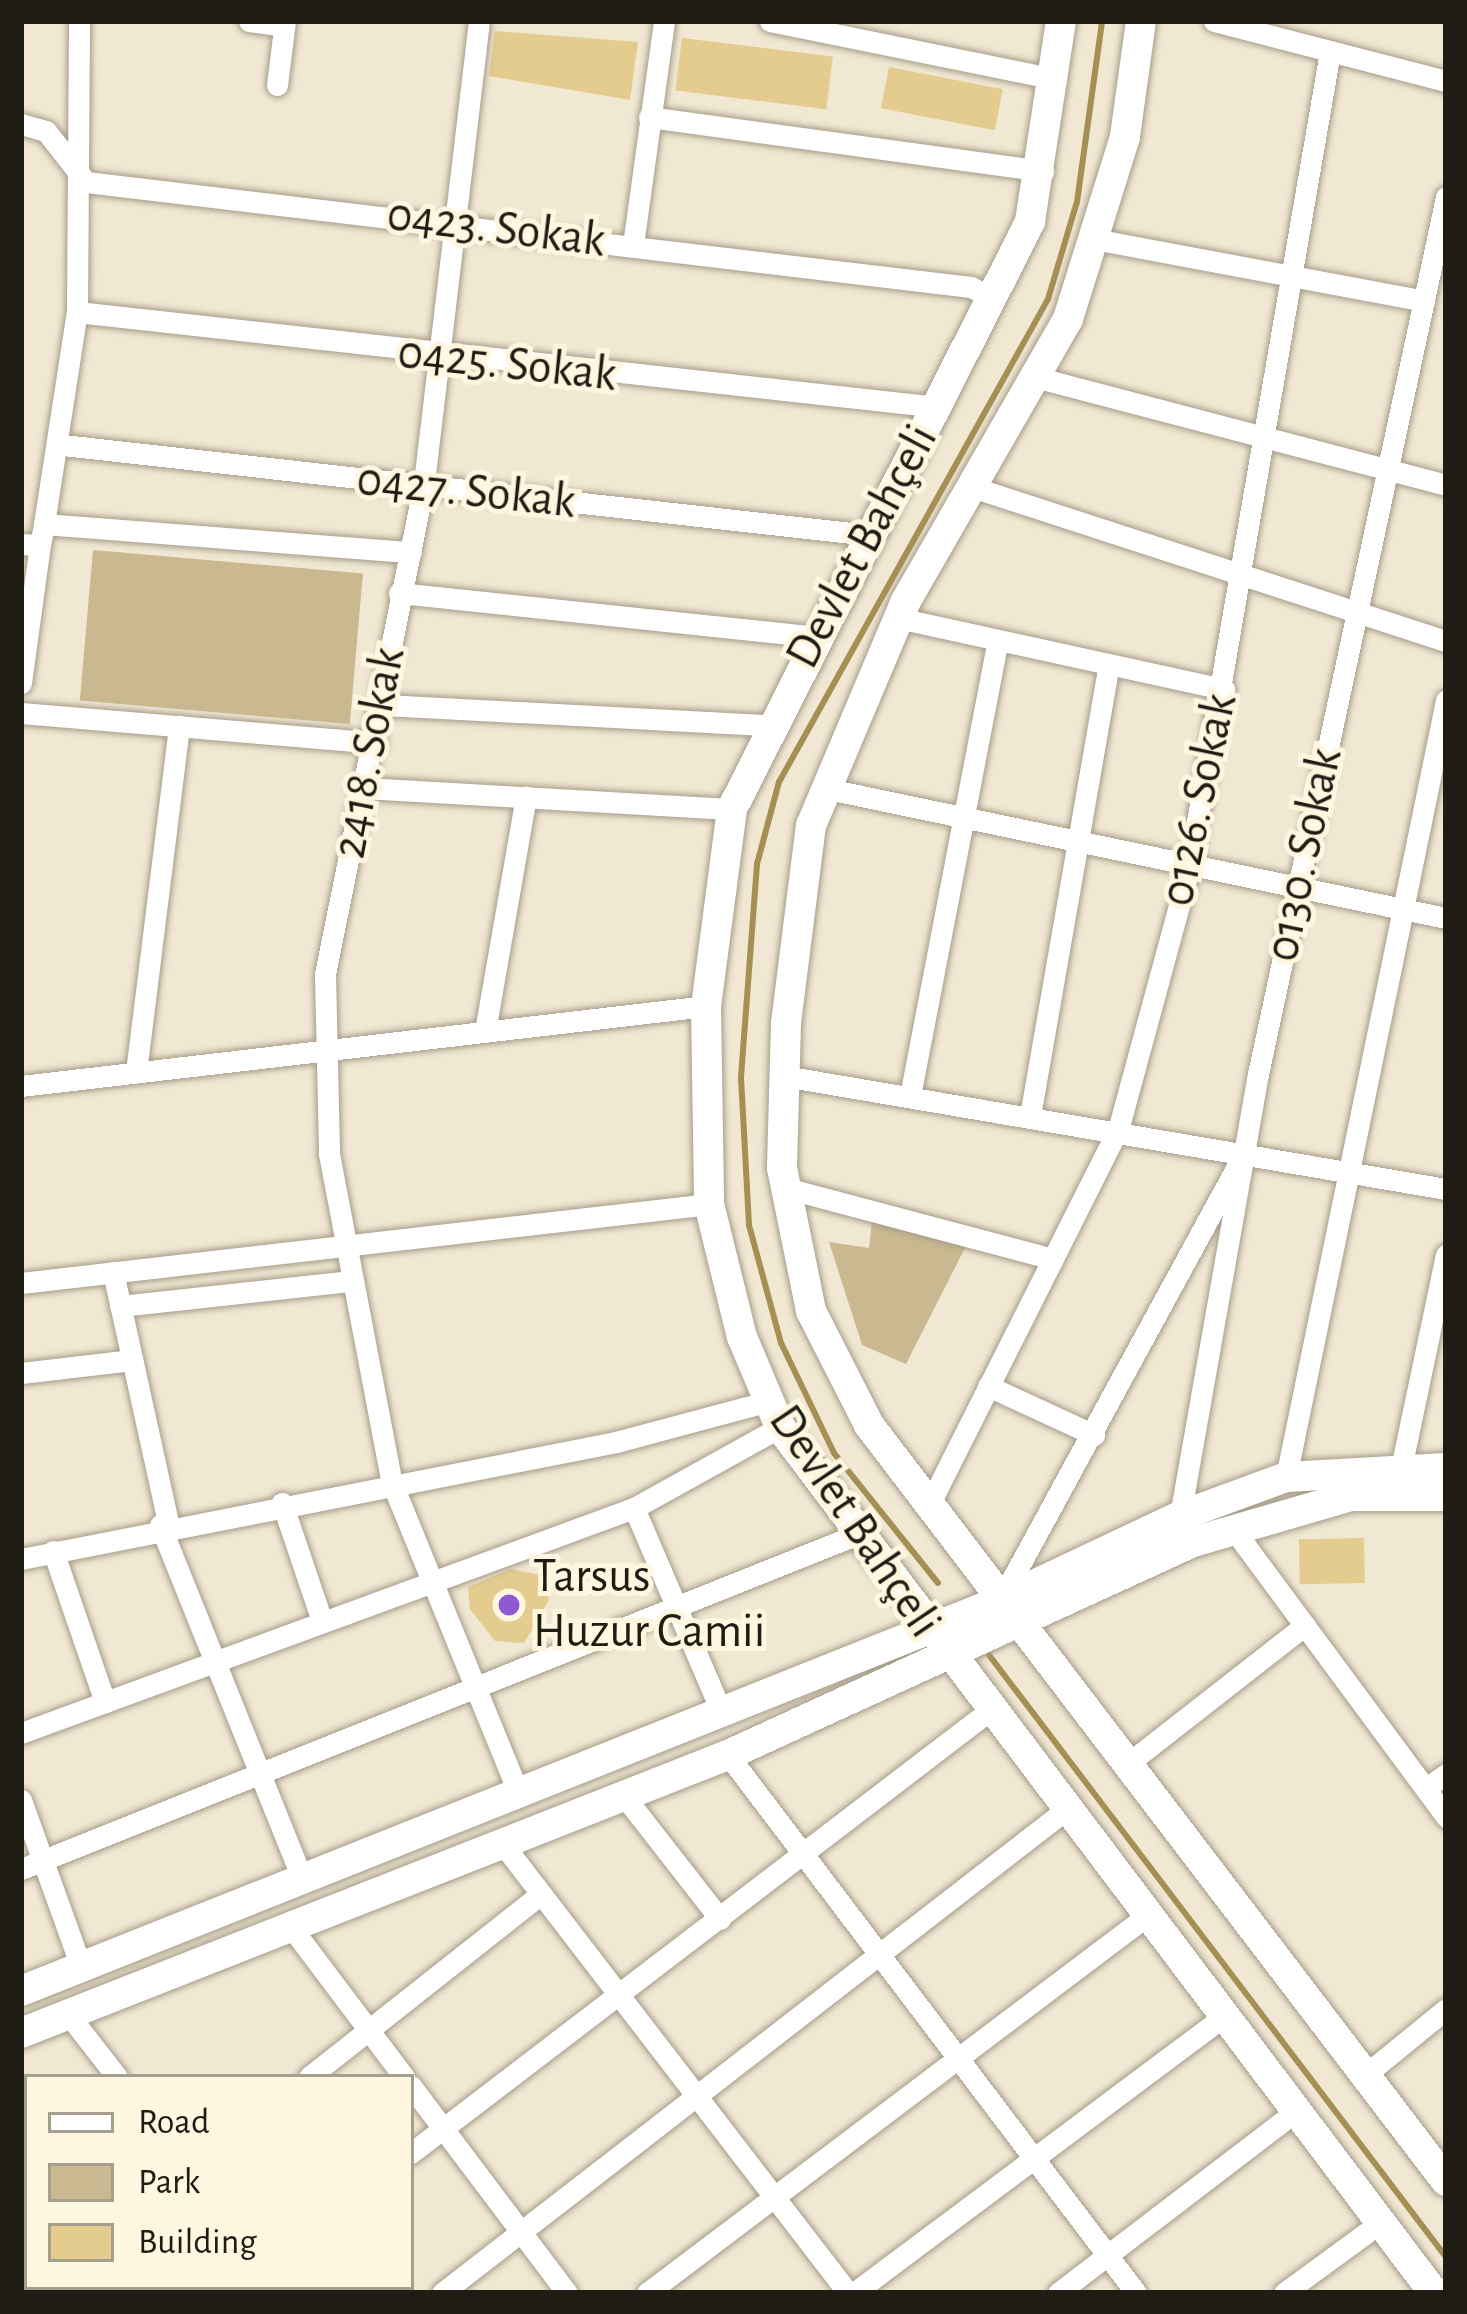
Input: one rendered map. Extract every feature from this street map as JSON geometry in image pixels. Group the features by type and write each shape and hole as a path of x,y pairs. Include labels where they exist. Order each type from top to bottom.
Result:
{"street":[{"path":"21,683 35,537 63,445 77,312 86,182 79,21"},
{"path":"249,21 284,24 277,85"},
{"name":"2418. Sokak","path":"479,21 449,222 423,488 399,593 384,705 325,974 345,1244 392,1483 518,1791"},
{"path":"633,245 664,21"},
{"path":"770,21 1056,79"},
{"name":"Devlet Bahçeli","path":"1061,21 1043,171 994,299 768,725 732,809 706,1006 709,1204 775,1414 934,1640 1435,2293"},
{"name":"Devlet Bahçeli","path":"1141,21 1099,240 1035,377 898,618 823,788 784,1076 786,1188 811,1311 869,1425 1446,2181"},
{"path":"1214,21 1446,81"},
{"name":"0126. Sokak","path":"928,1504 1118,1130 1189,868 1270,442 1330,52"},
{"path":"649,116 1043,171"},
{"path":"21,124 46,131 86,182"},
{"name":"0423. Sokak","path":"86,182 633,245 994,299"},
{"name":"0130. Sokak","path":"1180,1516 1245,1151 1446,197"},
{"path":"1099,240 1424,301"},
{"name":"0425. Sokak","path":"77,312 436,359 938,407"},
{"path":"1035,377 1446,485"},
{"name":"0427. Sokak","path":"63,445 869,536"},
{"path":"972,487 1446,641"},
{"path":"35,537 411,552"},
{"path":"399,593 814,637"},
{"path":"898,618 1108,670 1224,689"},
{"path":"910,1096 955,819 997,643"},
{"path":"1030,1116 1108,670"},
{"path":"1286,1478 1446,700"},
{"path":"384,705 768,725"},
{"path":"21,713 376,742"},
{"path":"136,1072 179,726"},
{"path":"366,788 732,809"},
{"path":"823,788 1076,846 1446,918"},
{"path":"485,1031 526,797"},
{"path":"21,1086 706,1006"},
{"path":"784,1076 1245,1151 1446,1189"},
{"path":"1009,1613 1094,1435 1245,1151"},
{"path":"786,1188 1053,1259"},
{"path":"21,1283 709,1204"},
{"path":"1401,1468 1437,1338 1446,1255"},
{"path":"113,1272 164,1524 213,1661 302,1878"},
{"path":"120,1306 352,1281"},
{"path":"21,1373 132,1360"},
{"path":"988,1386 1094,1435"},
{"path":"21,1559 164,1524 775,1414"},
{"path":"21,1733 634,1508 775,1414"},
{"path":"1009,1613 1180,1516 1286,1478 1446,1468"},
{"path":"21,1990 720,1709 934,1640 1234,1530 1351,1496 1446,1496"},
{"path":"282,1503 322,1621"},
{"path":"634,1508 720,1709"},
{"path":"1234,1530 1446,1817"},
{"path":"32,1866 676,1613 858,1534"},
{"path":"53,1551 105,1702"},
{"path":"1126,1765 1305,1624"},
{"path":"21,2033 728,1755 934,1640"},
{"path":"414,2151 988,1711"},
{"path":"728,1755 1136,2293"},
{"path":"1426,1788 1446,1774"},
{"path":"624,1796 720,1919"},
{"path":"21,1801 32,1866 81,1967"},
{"path":"442,2293 1064,1811"},
{"path":"502,1844 851,2293 1221,2018"},
{"path":"313,2074 541,1894"},
{"path":"646,2293 776,2199 954,2056 1145,1917"},
{"path":"291,1927 402,2074"},
{"path":"1365,2075 1446,2009"},
{"path":"68,2014 114,2074"},
{"path":"414,2090 567,2293"},
{"path":"1058,2293 1104,2253 1295,2112"},
{"path":"1284,2293 1382,2222"}],"green space":[{"path":"93,550 363,574 350,724 80,700"},
{"path":"872,1220 967,1244 906,1364 862,1345 829,1242 869,1248"}],"building":[{"path":"495,31 638,42 630,100 489,76"},
{"path":"682,38 833,57 826,109 676,91"},
{"path":"889,67 1003,89 995,130 881,108"},
{"path":"1364,1538 1365,1583 1300,1584 1299,1539"},
{"name":"Tarsus Huzur Camii","path":"511,1569 540,1575 549,1600 524,1643 495,1641 470,1609 468,1587"}],"waterway":[{"path":"938,1583 834,1453 781,1343 749,1225 741,1077 757,864 779,782 1048,299 1077,202 1102,21"},
{"path":"989,1655 1446,2257"}],"place":[{"name":"Tarsus Huzur Camii","path":"509,1605"}]}
